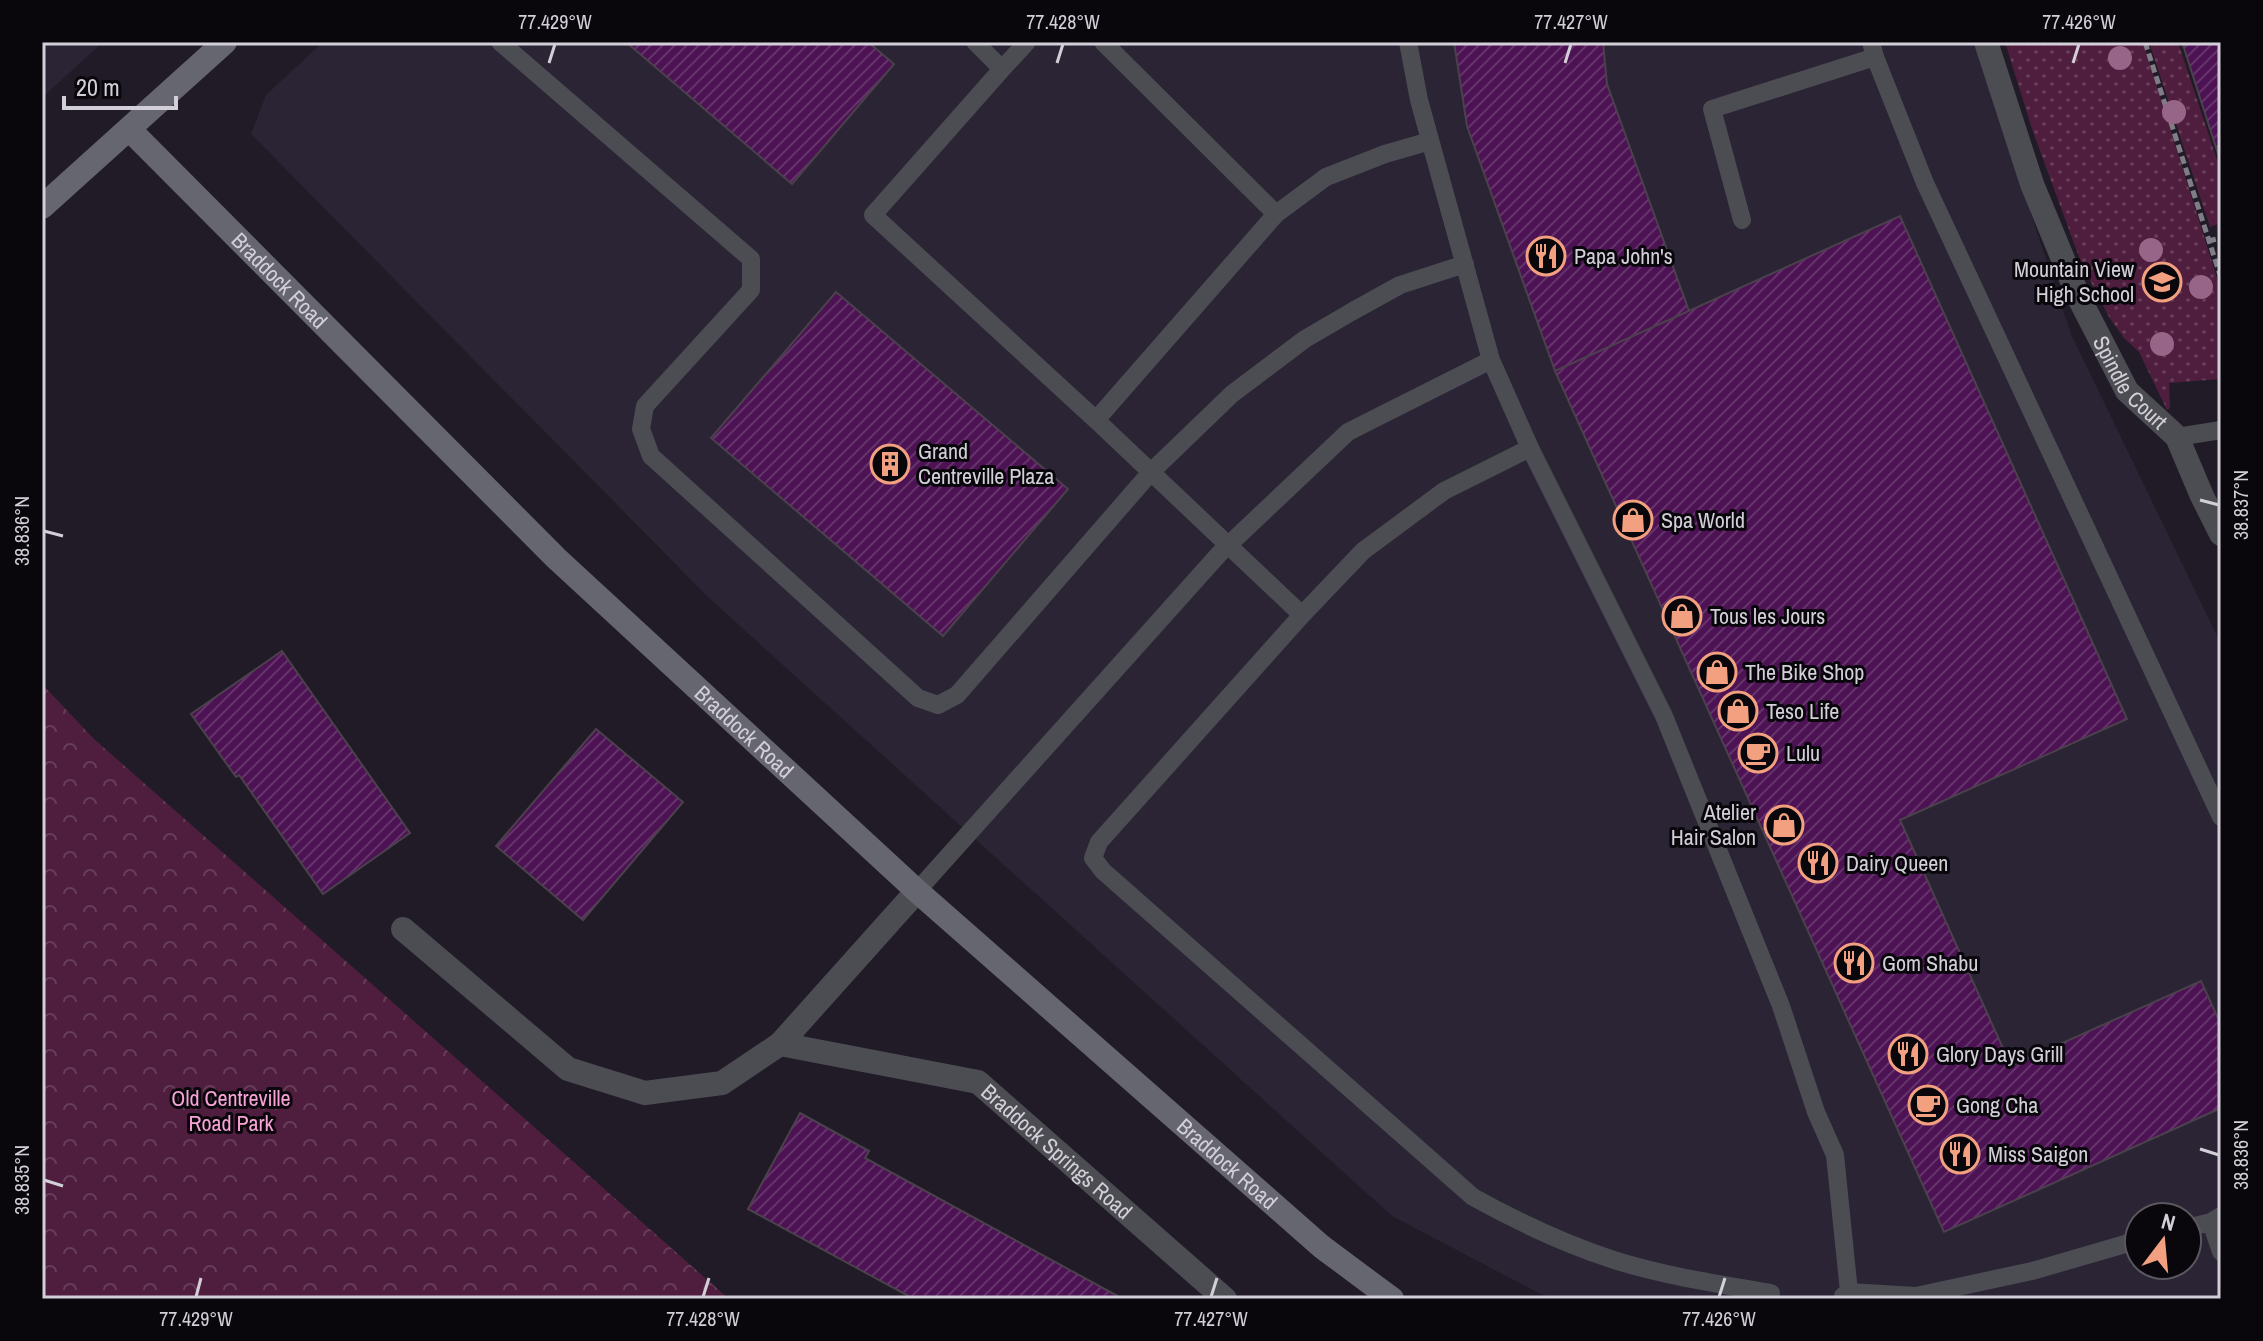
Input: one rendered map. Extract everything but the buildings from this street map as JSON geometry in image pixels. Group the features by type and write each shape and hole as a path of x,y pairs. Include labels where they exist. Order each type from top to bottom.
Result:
{"street":[{"path":"42,207 225,42"},
{"name":"Spindle Court","path":"1986,42 2032,184 2079,298 2127,391 2177,437 2221,534"},
{"name":"Braddock Road","path":"130,130 556,558 917,891 1322,1247 1392,1299"},
{"path":"403,929 568,1069 645,1093 722,1083 780,1044 917,891"},
{"name":"Braddock Springs Road","path":"780,1044 978,1082 1225,1299"}],"lane":[{"path":"500,42 751,259 751,290 645,406 641,429 651,456 918,698 938,705 957,695 1151,472 1232,394 1305,339 1400,285 1465,264"},
{"path":"975,42 1002,69"},
{"path":"1027,42 873,215 1302,615"},
{"path":"1103,42 1276,214"},
{"path":"1408,42 1419,100 1491,360 1530,448 1664,716 1781,1006 1816,1112 1835,1155 1847,1297 1916,1296 2032,1271 2123,1245"},
{"path":"1742,220 1712,109 1873,50 1925,183 2221,817"},
{"path":"1096,420 1276,214 1326,177 1385,154 1430,141"},
{"path":"917,891 1229,545 1348,432 1491,360"},
{"path":"2177,437 2221,430"},
{"path":"1530,448 1444,491 1363,551 1099,842 1093,858 1103,871 1473,1197 1513,1220 1613,1259 1672,1275 1771,1293"},
{"path":"2216,1219 2221,1252"}],"path":[{"path":"2145,42 2221,278"},
{"path":"2208,241 2221,238"}],"shaded area":[{"path":"42,42 103,42 42,98"},
{"path":"323,42 1974,42 2071,334 2221,644 2221,1299 1550,1299 1392,1216 710,599 251,134 266,95"}],"green space":[{"name":"Mountain View High School","path":"2005,42 2143,42 2221,291 2221,379 2169,383 2170,408 2167,410 2139,352 2109,317 2082,265 2032,129"},
{"path":"2149,42 2178,42 2221,172 2221,223 2210,227"},
{"name":"Old Centreville Road Park","path":"42,684 94,739 729,1299 42,1299"}],"place":[{"name":"Papa John's","path":"1546,256"},
{"name":"Mountain View High School","path":"2162,282"},
{"name":"Grand Centreville Plaza","path":"890,464"},
{"name":"Spa World","path":"1633,520"},
{"name":"Tous les Jours","path":"1682,616"},
{"name":"The Bike Shop","path":"1717,672"},
{"name":"Teso Life","path":"1738,711"},
{"name":"Lulu","path":"1758,753"},
{"name":"Atelier Hair Salon","path":"1784,825"},
{"name":"Dairy Queen","path":"1818,863"},
{"name":"Gom Shabu","path":"1854,963"},
{"name":"Glory Days Grill","path":"1908,1054"},
{"name":"Gong Cha","path":"1928,1105"},
{"name":"Miss Saigon","path":"1960,1154"}]}
